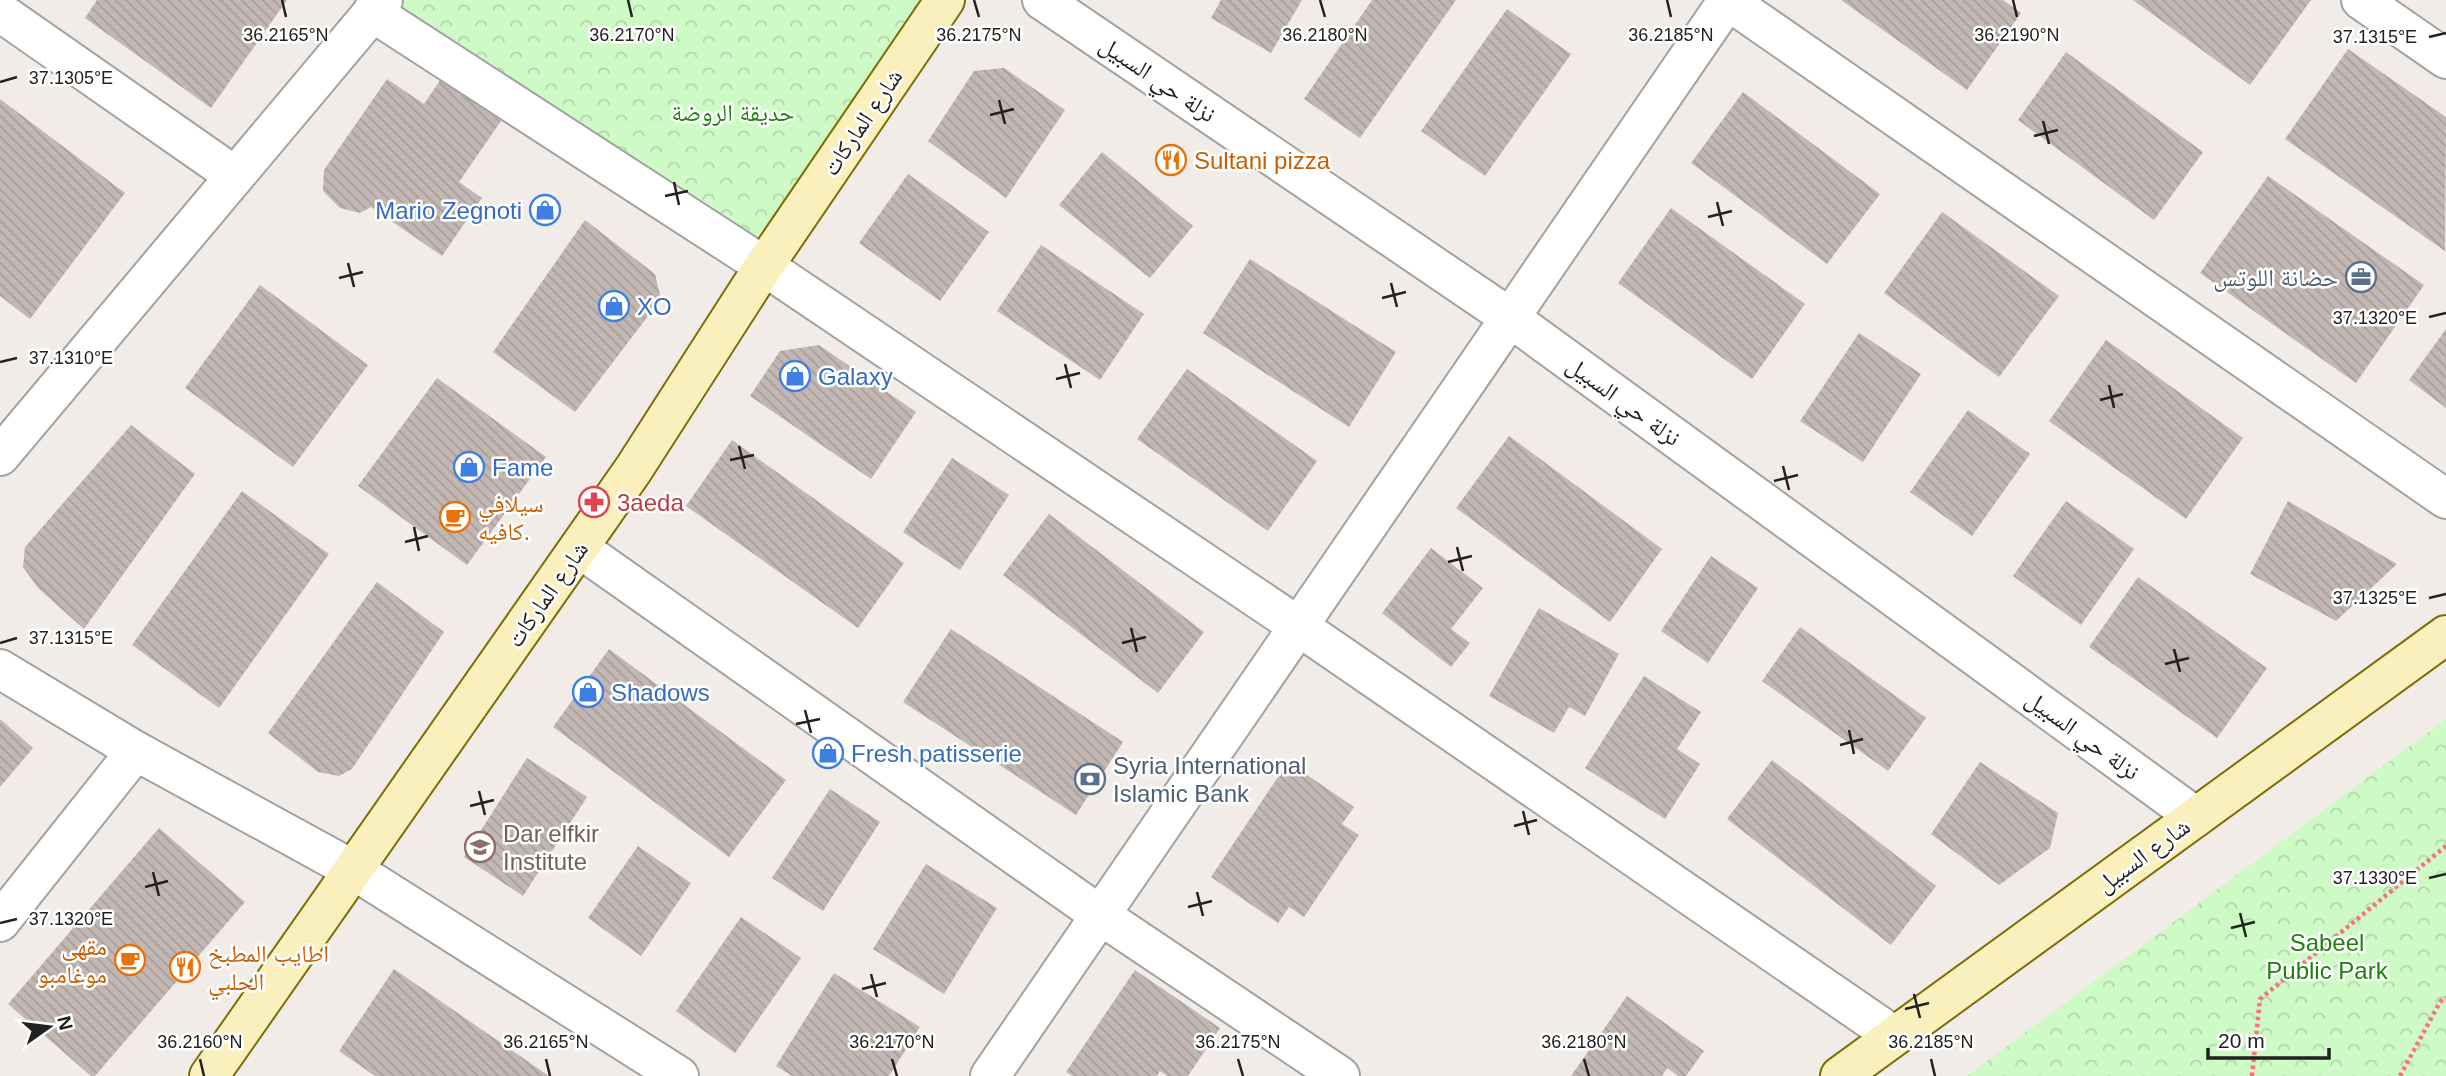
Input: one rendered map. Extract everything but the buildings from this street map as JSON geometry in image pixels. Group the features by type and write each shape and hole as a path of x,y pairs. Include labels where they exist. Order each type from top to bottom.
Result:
{"street":[{"name":"شارع الماركات","path":"209,1076 355,871 633,470 764,266 945,0"},
{"name":"نزلة حي السبيل","path":"1042,0 1509,317 2196,817"},
{"path":"990,1076 1727,0 2446,499"},
{"path":"2361,0 2446,59"},
{"path":"0,456 378,6 1298,626 1893,1035"},
{"path":"0,12 235,176"},
{"path":"579,548 1100,915 1340,1076"},
{"name":"شارع السبيل","path":"1840,1076 2446,635"},
{"path":"0,669 136,751 355,871 679,1076"},
{"path":"0,922 136,751"}],"path":[{"path":"2252,1076 2260,999 2446,846"},
{"path":"2400,1076 2440,1002 2446,997"}],"green space":[{"name":"حديقة الروضة","path":"383,0 945,0 764,266"},
{"name":"Sabeel Public Park","path":"2446,719 2446,1076 1967,1076"}],"place":[{"name":"Sultani pizza","path":"1171,160"},
{"name":"Mario Zegnoti","path":"545,210"},
{"name":"حضانة اللوتس","path":"2361,277"},
{"name":"XO","path":"614,306"},
{"name":"Galaxy","path":"795,376"},
{"name":"Fame","path":"469,467"},
{"name":"3aeda","path":"594,502"},
{"name":"سيلافي كافيه.","path":"455,517"},
{"name":"Shadows","path":"588,692"},
{"name":"Fresh patisserie","path":"828,753"},
{"name":"Syria International Islamic Bank","path":"1090,779"},
{"name":"Dar elfkir Institute","path":"480,847"},
{"name":"مقهى موغامبو","path":"130,960"},
{"name":"اطايب المطبخ الحلبي","path":"185,967"}]}
